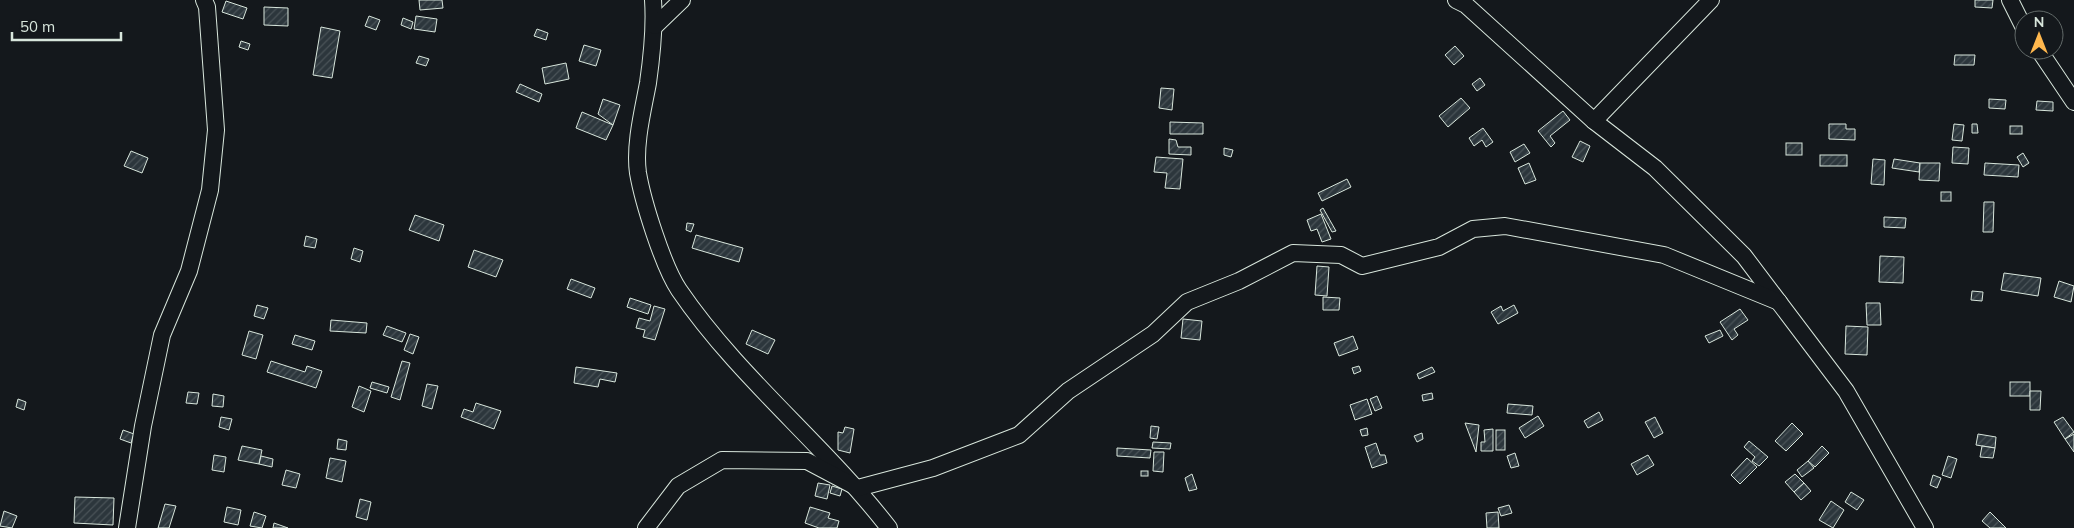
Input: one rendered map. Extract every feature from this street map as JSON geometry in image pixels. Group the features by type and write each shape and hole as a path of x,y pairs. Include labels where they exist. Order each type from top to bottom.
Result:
{"street":[{"path":"127,528 143,426 162,336 189,271 210,190 216,130 207,7 204,0"},
{"path":"653,0 655,26 640,124 638,171 657,240 678,289 724,347 858,488 889,528"},
{"path":"655,26 682,0"},
{"path":"1456,0 1466,5 1594,121 1655,168 1744,256 1846,391 1925,528"},
{"path":"1594,121 1711,0"},
{"path":"2046,60 2074,102"},
{"path":"646,528 678,486 722,460 806,461 858,488 934,468 1019,435 1068,391 1153,334 1187,302 1239,281 1293,253 1341,255 1362,266 1439,247 1473,229 1505,226 1664,255 1779,302"}],"building":[{"path":"419,0 442,0 443,8 420,10"},
{"path":"1975,0 1993,0 1992,8 1975,7"},
{"path":"226,1 247,8 243,19 222,12"},
{"path":"264,7 288,8 288,26 264,25"},
{"path":"369,16 380,20 376,30 365,26"},
{"path":"416,16 437,19 435,32 414,29"},
{"path":"403,18 413,22 411,29 401,25"},
{"path":"321,27 340,31 332,78 313,75"},
{"path":"537,29 548,33 546,40 534,36"},
{"path":"241,41 250,44 248,50 239,47"},
{"path":"584,45 601,50 596,66 579,61"},
{"path":"1455,46 1464,56 1454,65 1445,55"},
{"path":"1955,55 1975,55 1974,65 1954,65"},
{"path":"419,56 429,59 426,66 416,63"},
{"path":"566,63 569,79 545,84 542,68"},
{"path":"1480,78 1485,85 1477,91 1472,84"},
{"path":"520,84 542,94 539,102 516,92"},
{"path":"1161,88 1174,89 1172,110 1159,108"},
{"path":"1461,98 1470,108 1448,127 1439,116"},
{"path":"603,99 620,105 613,125 598,114"},
{"path":"1989,99 2006,100 2005,109 1989,108"},
{"path":"2037,101 2053,102 2053,111 2036,110"},
{"path":"1563,111 1570,120 1550,136 1555,143 1551,147 1538,131"},
{"path":"582,112 613,125 606,140 576,128"},
{"path":"1170,122 1203,123 1203,134 1170,134"},
{"path":"1829,124 1846,124 1846,129 1855,129 1855,140 1829,139"},
{"path":"1954,124 1964,125 1962,141 1952,140"},
{"path":"1972,124 1977,124 1978,133 1972,133"},
{"path":"2010,126 2022,126 2022,134 2010,134"},
{"path":"1483,128 1493,142 1486,147 1482,140 1474,146 1469,138"},
{"path":"1169,139 1176,140 1178,147 1191,147 1191,155 1169,154"},
{"path":"1580,141 1590,146 1583,162 1572,157"},
{"path":"1786,143 1802,143 1802,155 1786,155"},
{"path":"1524,144 1530,153 1515,162 1510,152"},
{"path":"1953,147 1969,148 1968,164 1952,163"},
{"path":"1224,148 1233,150 1231,157 1224,155"},
{"path":"131,151 148,158 142,173 124,166"},
{"path":"2023,153 2029,163 2023,167 2017,157"},
{"path":"1820,155 1847,155 1847,166 1820,166"},
{"path":"1156,157 1183,159 1180,189 1165,188 1167,173 1154,172"},
{"path":"1873,159 1885,160 1884,185 1871,184"},
{"path":"1894,159 1920,163 1919,172 1892,168"},
{"path":"1529,163 1536,180 1525,184 1518,168"},
{"path":"1920,163 1940,163 1939,181 1919,180"},
{"path":"1985,163 2019,165 2018,177 1984,175"},
{"path":"1347,179 1351,187 1322,201 1318,193"},
{"path":"1941,192 1951,192 1951,201 1941,201"},
{"path":"1984,202 1994,202 1993,232 1983,232"},
{"path":"1323,208 1336,231 1332,232 1320,210"},
{"path":"1321,214 1331,239 1322,242 1317,229 1311,231 1307,220"},
{"path":"415,215 444,225 439,241 409,230"},
{"path":"1884,217 1906,218 1905,228 1884,227"},
{"path":"687,223 694,224 691,232 686,230"},
{"path":"696,235 743,248 739,262 692,248"},
{"path":"306,236 317,239 315,248 304,246"},
{"path":"354,248 363,251 360,262 351,259"},
{"path":"474,250 503,260 496,277 468,267"},
{"path":"1880,256 1904,257 1903,283 1879,282"},
{"path":"1317,266 1329,267 1327,296 1315,295"},
{"path":"2004,273 2041,278 2038,296 2001,290"},
{"path":"571,279 595,288 591,298 567,289"},
{"path":"2059,281 2074,286 2071,302 2054,297"},
{"path":"1972,291 1983,292 1982,301 1971,300"},
{"path":"1323,297 1340,298 1339,310 1323,310"},
{"path":"630,298 651,305 648,314 627,307"},
{"path":"1866,303 1880,303 1881,325 1867,325"},
{"path":"257,305 268,308 264,319 254,316"},
{"path":"1514,305 1518,313 1498,324 1491,312 1501,306 1503,311"},
{"path":"654,306 665,309 655,340 643,337 645,330 636,328 639,318 650,321"},
{"path":"1740,309 1748,320 1734,329 1738,335 1732,340 1720,322"},
{"path":"1183,319 1202,321 1200,340 1181,338"},
{"path":"331,320 367,323 366,333 330,331"},
{"path":"387,326 406,333 402,342 383,335"},
{"path":"1846,326 1868,327 1867,355 1845,354"},
{"path":"752,330 775,340 768,354 746,344"},
{"path":"1720,330 1723,336 1709,343 1705,336"},
{"path":"249,331 263,335 256,359 242,355"},
{"path":"410,334 419,337 413,354 404,350"},
{"path":"295,335 315,341 312,350 292,344"},
{"path":"1353,336 1358,349 1339,356 1334,343"},
{"path":"271,361 305,372 307,366 322,371 316,388 267,372"},
{"path":"402,361 410,363 400,400 391,397"},
{"path":"1359,366 1361,371 1354,374 1352,368"},
{"path":"576,367 617,373 615,382 600,379 598,387 574,383"},
{"path":"1432,367 1435,372 1419,379 1417,374"},
{"path":"372,382 389,387 387,393 370,388"},
{"path":"2010,382 2030,382 2030,396 2010,396"},
{"path":"427,384 438,386 432,409 422,406"},
{"path":"359,386 371,391 364,412 352,407"},
{"path":"2030,391 2041,391 2040,410 2030,410"},
{"path":"188,392 199,393 197,404 186,403"},
{"path":"1432,393 1433,399 1423,401 1422,395"},
{"path":"213,394 224,396 223,407 212,406"},
{"path":"1377,396 1382,408 1375,411 1370,399"},
{"path":"18,399 26,402 24,410 16,407"},
{"path":"1367,399 1372,414 1355,420 1350,405"},
{"path":"476,403 501,411 494,429 461,417 464,409 473,412"},
{"path":"1508,404 1533,406 1532,415 1507,413"},
{"path":"1599,412 1603,420 1588,428 1584,421"},
{"path":"1538,416 1544,426 1525,438 1519,428"},
{"path":"221,417 232,419 229,430 219,427"},
{"path":"1655,417 1663,433 1654,438 1645,422"},
{"path":"2063,417 2074,432 2065,439 2054,422"},
{"path":"1465,423 1479,425 1476,452"},
{"path":"1792,423 1803,434 1786,451 1775,441"},
{"path":"1151,426 1159,427 1157,439 1150,438"},
{"path":"845,427 854,429 850,453 838,450 838,432 843,433"},
{"path":"1367,428 1368,435 1362,436 1360,430"},
{"path":"1493,429 1493,451 1481,451 1481,442 1485,442 1484,430"},
{"path":"123,430 134,434 131,443 120,439"},
{"path":"1496,430 1505,430 1505,450 1496,450"},
{"path":"1422,433 1423,439 1417,442 1414,436"},
{"path":"1978,434 1996,437 1995,448 1976,445"},
{"path":"2074,434 2074,452 2065,439"},
{"path":"338,439 347,441 346,450 337,449"},
{"path":"1749,441 1768,457 1759,466 1752,461 1755,457 1744,447"},
{"path":"1153,442 1171,443 1170,449 1152,448"},
{"path":"1376,443 1380,455 1385,455 1387,463 1372,468 1365,447"},
{"path":"242,446 262,450 259,464 238,460"},
{"path":"1822,446 1829,453 1815,467 1808,461"},
{"path":"1982,446 1995,448 1993,458 1980,457"},
{"path":"1117,448 1151,450 1150,458 1117,456"},
{"path":"1154,452 1164,452 1163,472 1153,471"},
{"path":"1515,453 1519,466 1511,468 1507,456"},
{"path":"214,455 226,457 224,472 212,470"},
{"path":"1648,455 1654,465 1637,475 1631,464"},
{"path":"261,456 273,459 272,467 259,464"},
{"path":"1948,456 1957,459 1951,478 1942,475"},
{"path":"330,458 346,461 342,482 326,478"},
{"path":"1747,458 1757,467 1740,484 1731,475"},
{"path":"1808,461 1814,468 1802,477 1797,470"},
{"path":"286,470 300,474 296,488 282,485"},
{"path":"1141,471 1148,471 1148,476 1141,476"},
{"path":"1192,474 1197,489 1189,491 1185,478"},
{"path":"1795,474 1804,483 1794,492 1785,482"},
{"path":"1933,475 1941,478 1937,488 1930,485"},
{"path":"818,483 830,485 827,499 815,496"},
{"path":"1804,483 1811,491 1801,500 1794,492"},
{"path":"832,486 842,489 840,496 830,493"},
{"path":"1851,492 1864,500 1857,510 1845,502"},
{"path":"75,497 114,498 113,525 74,523"},
{"path":"360,499 371,502 367,520 356,517"},
{"path":"1831,501 1844,510 1833,528 1819,520"},
{"path":"165,504 176,506 169,528 158,528"},
{"path":"1509,505 1512,513 1501,516 1498,508"},
{"path":"227,507 241,510 238,525 224,522"},
{"path":"810,507 830,513 828,518 839,521 837,528 819,528 805,523"},
{"path":"4,511 17,516 12,528 0,526"},
{"path":"254,512 266,516 262,528 250,526"},
{"path":"1498,512 1499,528 1487,528 1486,513"},
{"path":"1990,512 2006,528 1990,528 1982,521"},
{"path":"274,523 288,528 273,528"}]}
